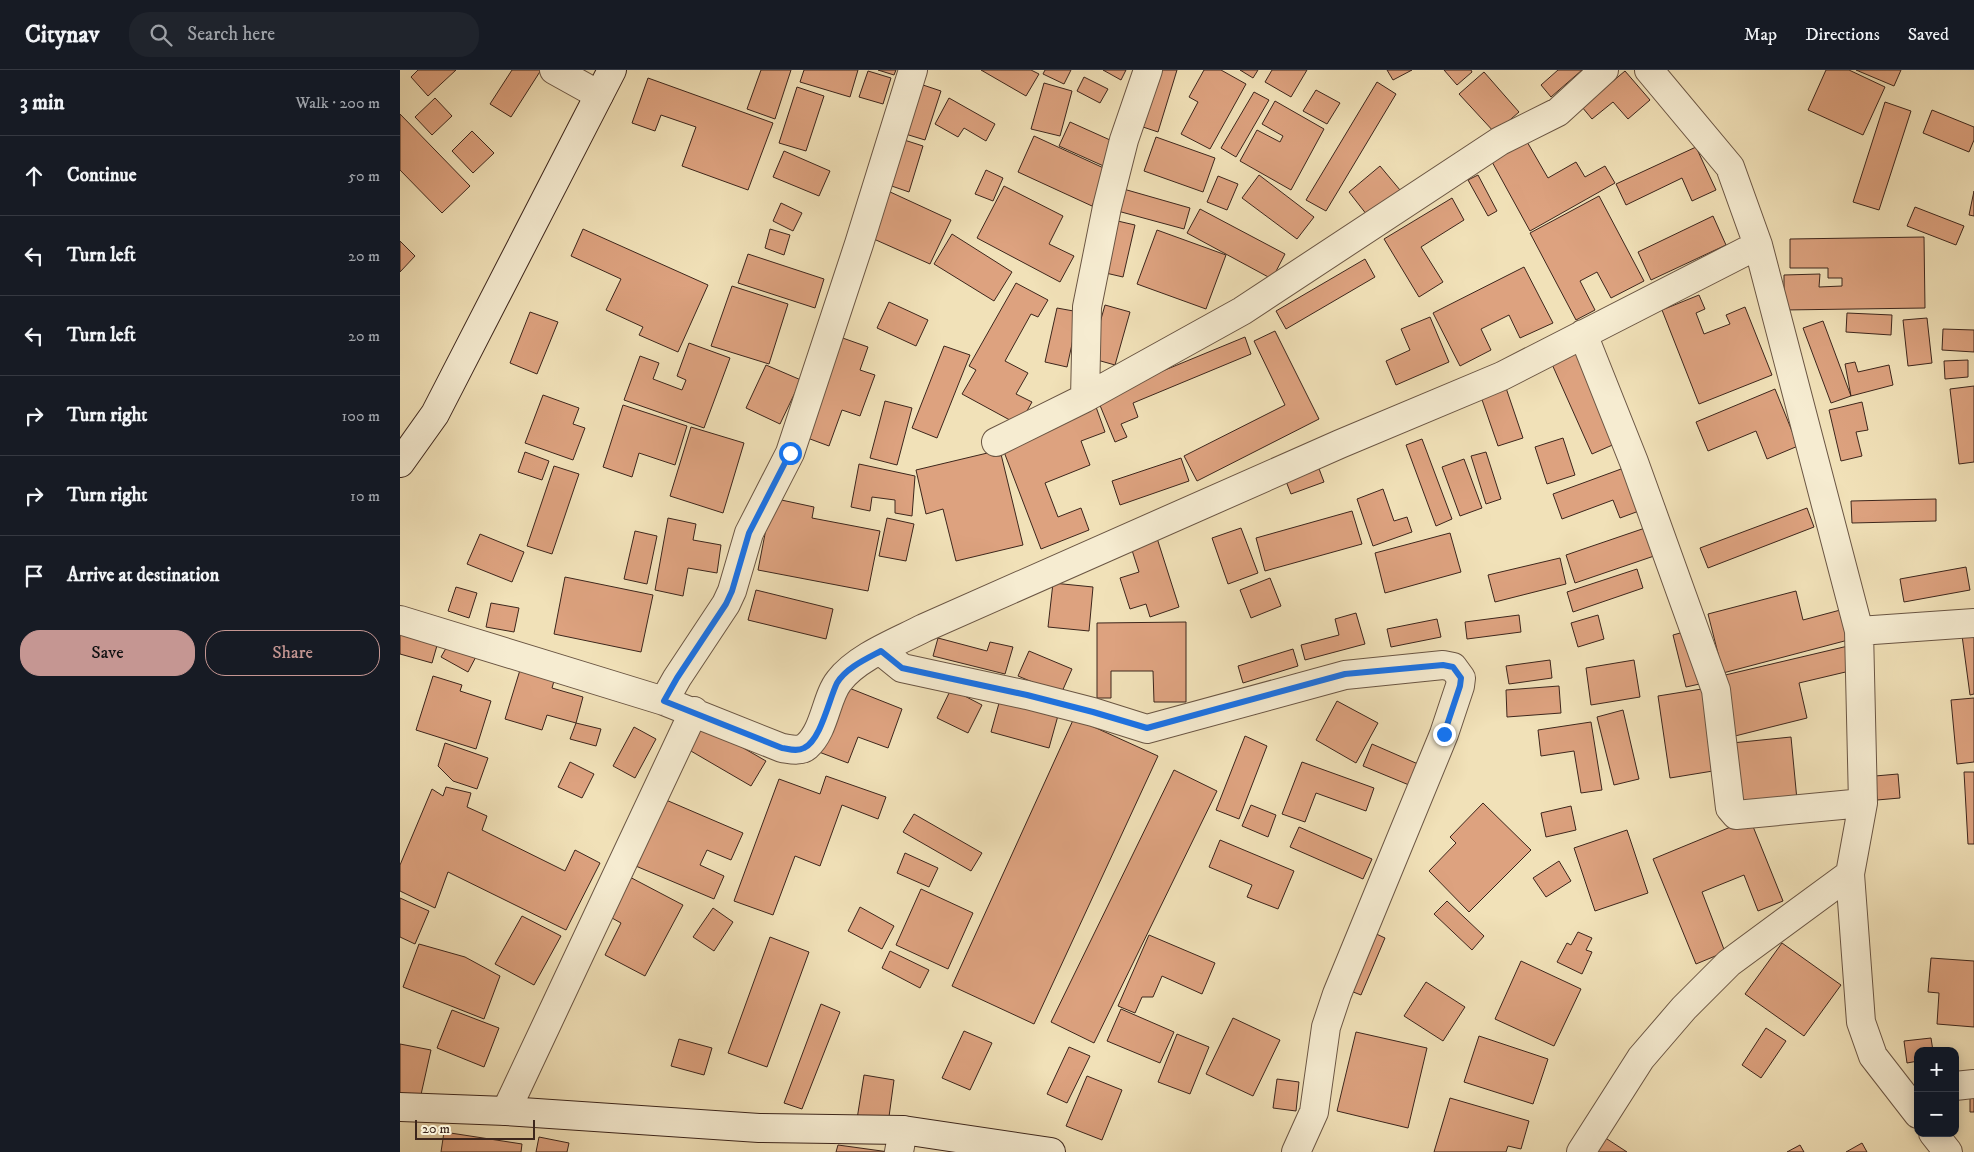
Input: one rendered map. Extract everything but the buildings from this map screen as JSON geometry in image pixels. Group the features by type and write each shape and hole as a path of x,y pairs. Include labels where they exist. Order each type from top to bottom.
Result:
{"street":[{"path":"554,70 599,95"},
{"path":"400,463 435,414 612,70"},
{"path":"664,701 726,604 732,591 749,533 790,453 859,244 913,70"},
{"path":"1085,398 1087,307 1107,207 1124,140 1148,70"},
{"path":"996,442 1085,398 1242,311 1500,141 1558,112 1604,70"},
{"path":"1648,70 1730,167 1758,245 1859,631 1862,803 1850,874 1861,1022 1873,1056 1909,1091 1914,1104"},
{"path":"400,620 694,711 782,748 797,750 806,748 816,735 838,681 858,663 942,620 1340,444 1502,376 1758,245"},
{"path":"1583,334 1634,462 1716,690 1730,808 1736,815 1862,803"},
{"path":"1859,631 1974,623"},
{"path":"881,651 902,668 1027,695 1147,728 1345,674 1443,665 1453,667 1458,672 1461,678 1460,686 1444,734 1337,994 1326,1027 1314,1112 1296,1152"},
{"path":"506,1111 694,711"},
{"path":"1581,1152 1641,1058 1684,1008 1729,963 1850,874"},
{"path":"1959,1086 1974,1084"},
{"path":"400,1108 506,1111 759,1128 1051,1152"},
{"path":"1936,1137 1948,1152"}],"route":[{"path":"790,453 749,533 732,591 726,604 664,701 694,711 782,748 797,750 806,748 816,735 838,681 858,663 881,651 902,668 1027,695 1147,728 1345,674 1443,665 1453,667 1461,678 1444,734"}]}
